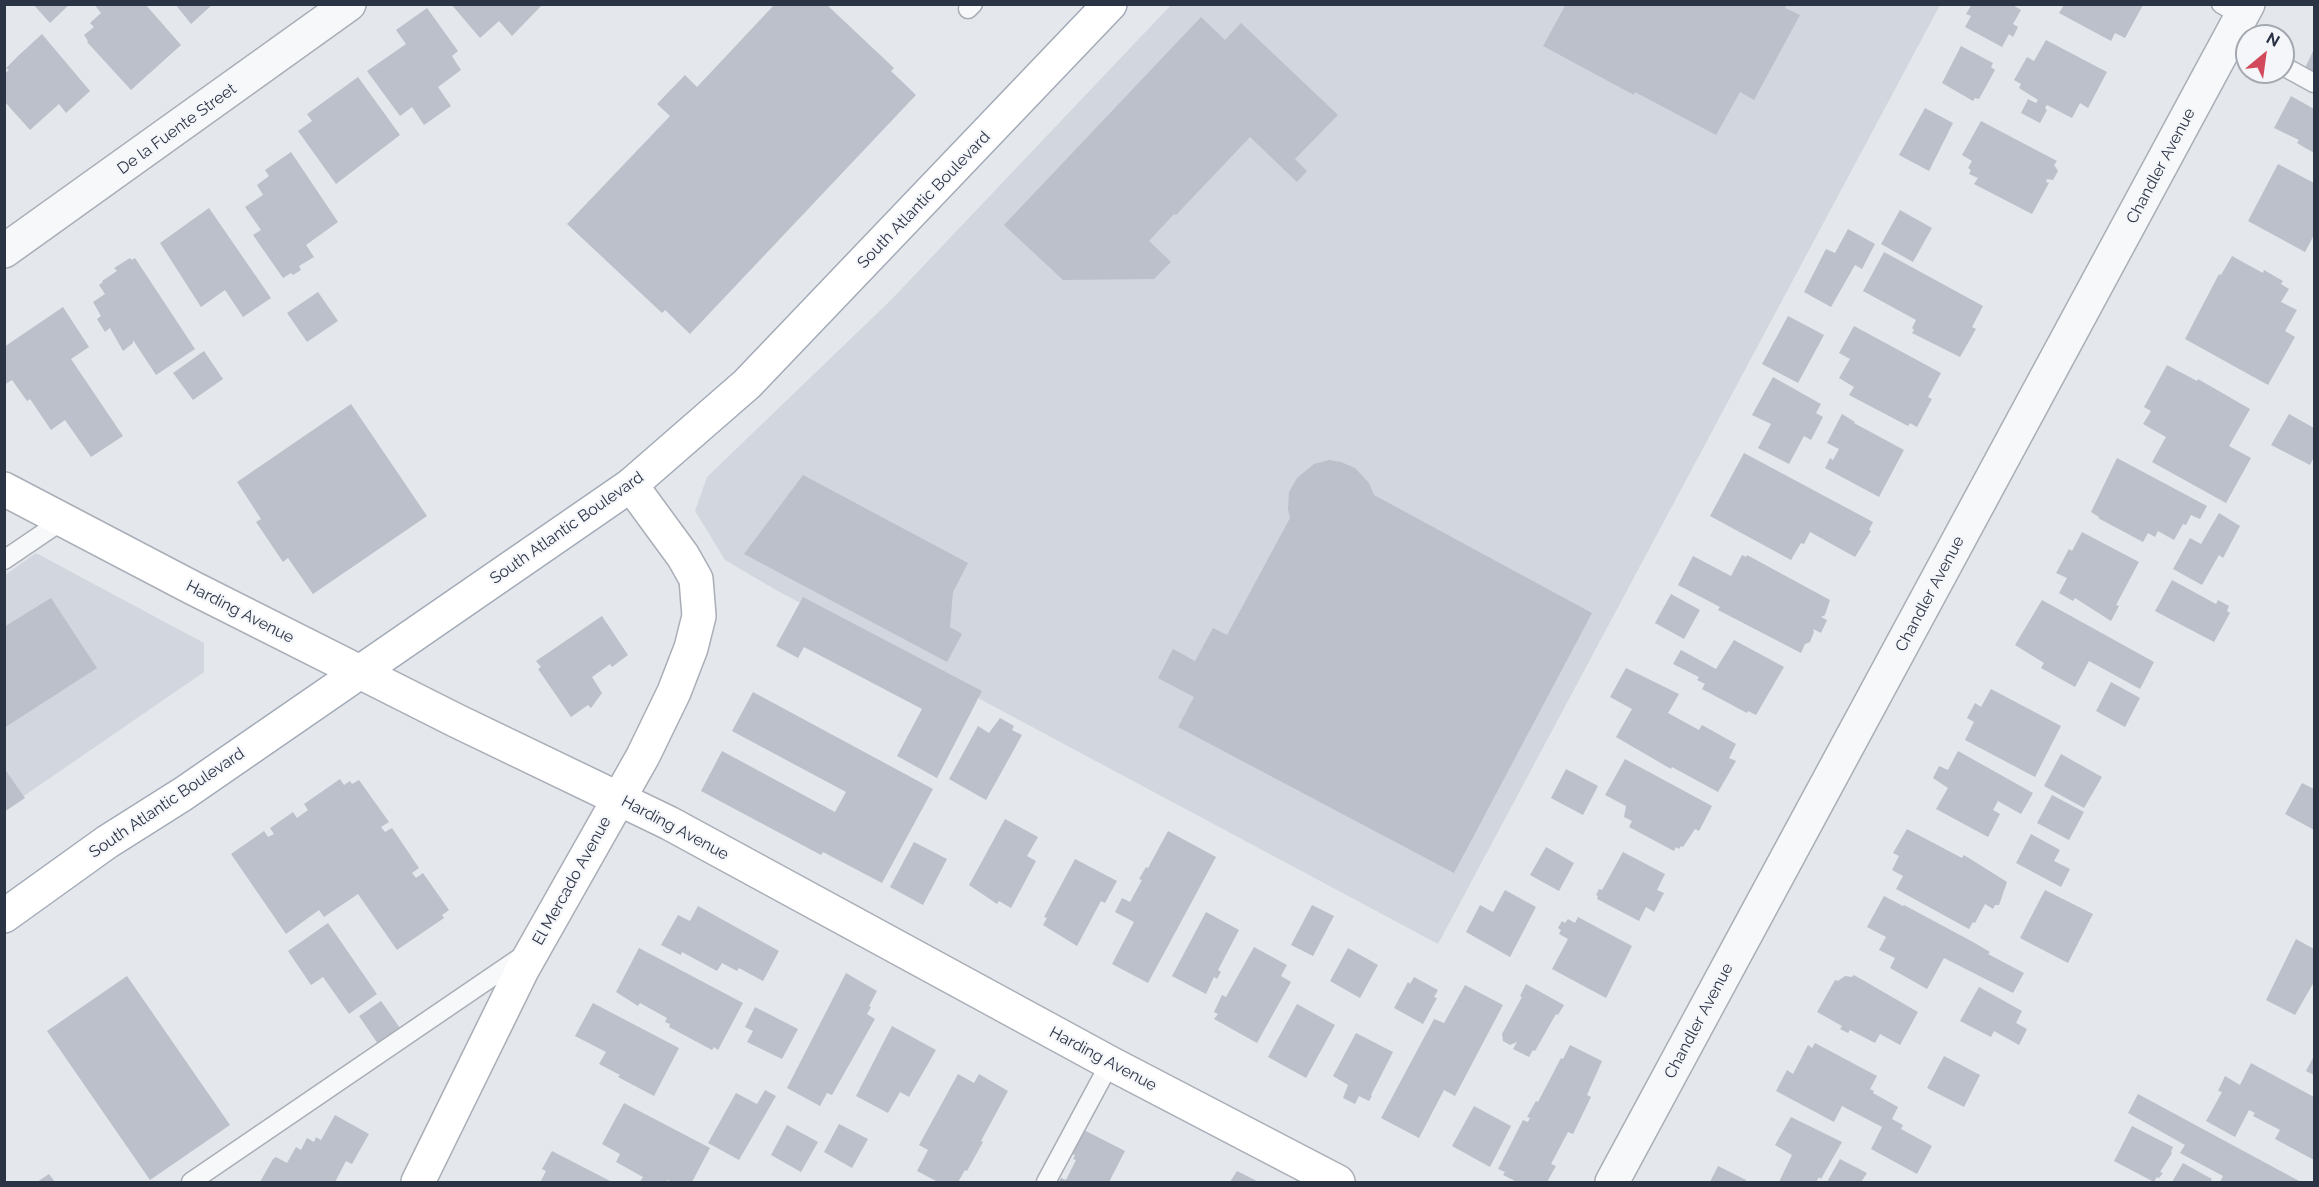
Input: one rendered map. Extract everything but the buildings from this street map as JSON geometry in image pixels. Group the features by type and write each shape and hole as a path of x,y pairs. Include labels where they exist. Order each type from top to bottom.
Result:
{"street":[{"name":"De la Fuente Street","path":"4,251 349,4"},
{"name":"South Atlantic Boulevard","path":"4,916 107,842 183,794 631,485 747,384 1110,4"},
{"name":"Chandler Avenue","path":"1612,1182 2238,22"},
{"name":"El Mercado Avenue","path":"418,1182 522,970 643,756 674,692 691,648 699,616 696,579 683,556 631,485"},
{"name":"Harding Avenue","path":"4,489 190,587 457,721 669,823 1110,1064 1338,1182"}],"lane":[{"path":"2295,73 2314,83"},
{"path":"4,560 63,520"},
{"path":"191,1182 537,946"},
{"path":"1046,1182 1110,1064"}],"shaded area":[{"path":"1171,5 1940,5 1438,944 776,590 725,560 695,511 707,477 891,300"},
{"path":"36,553 204,643 204,672 5,809 5,575"}]}
